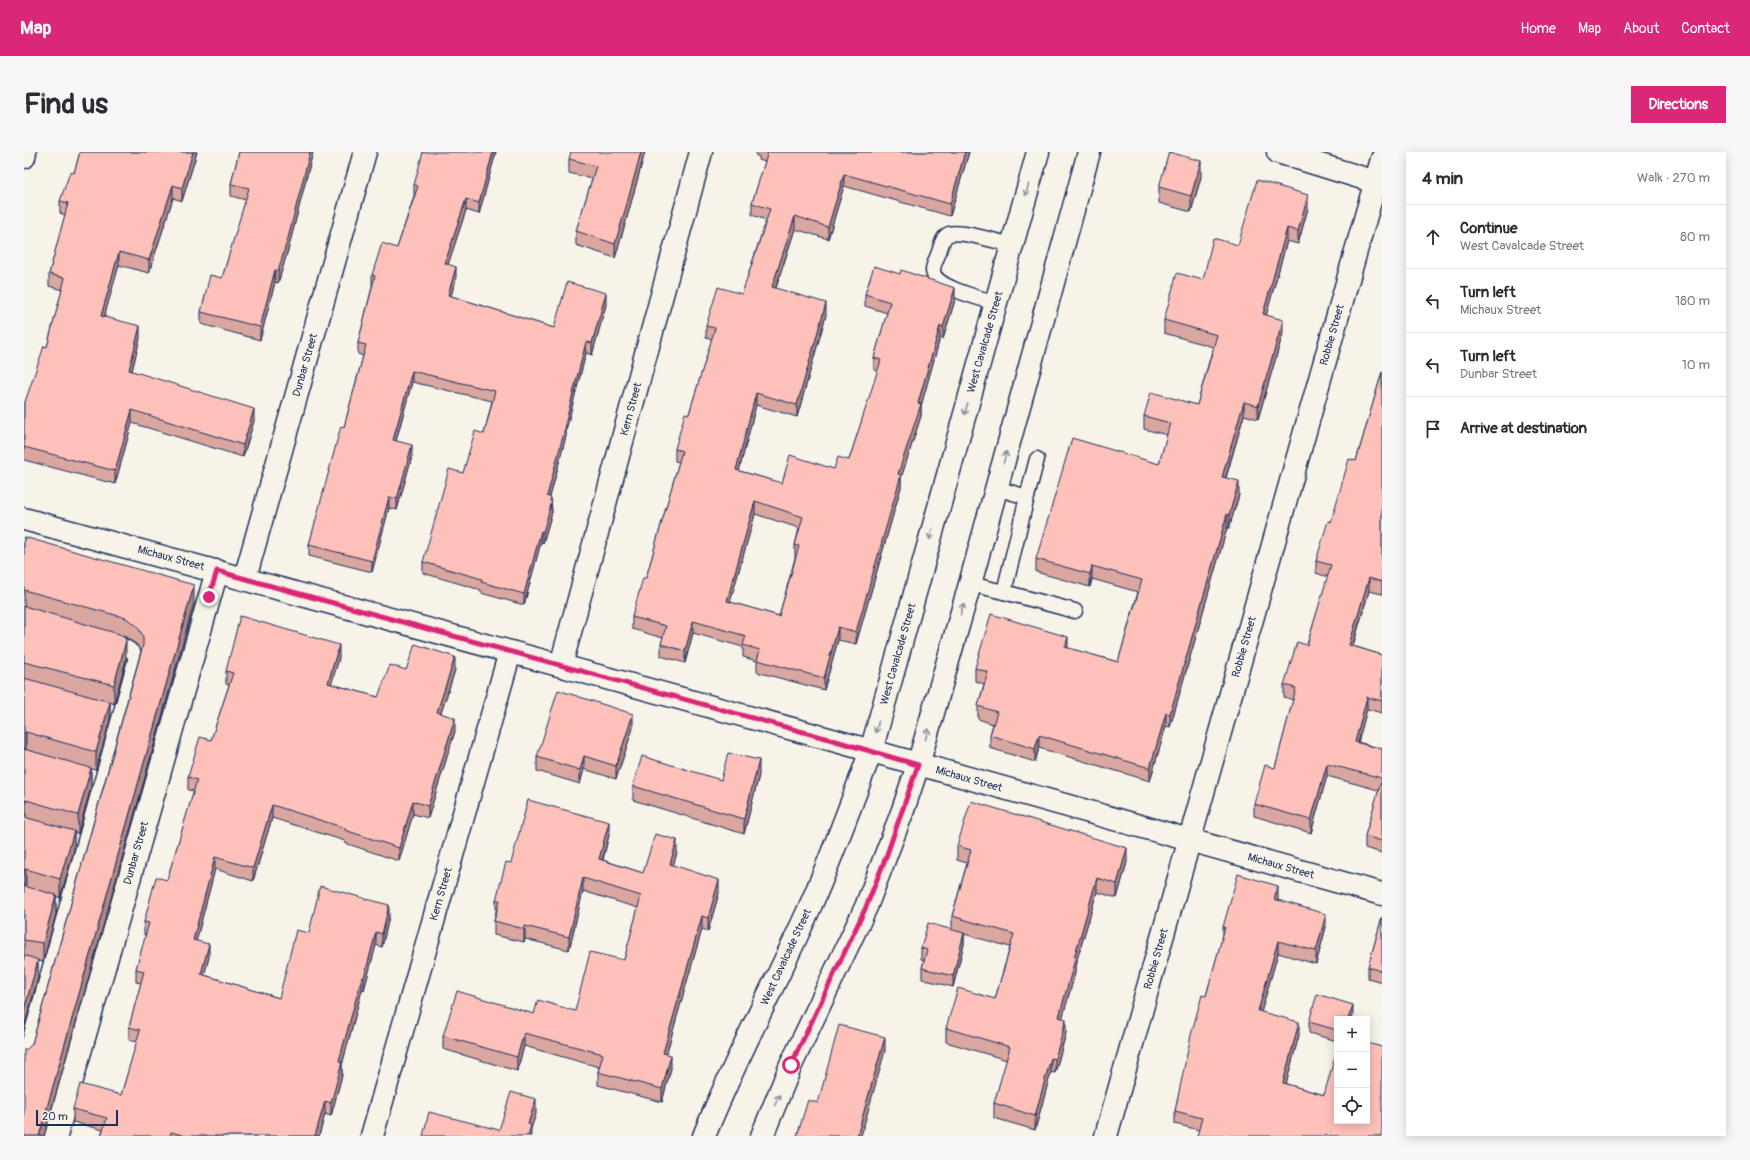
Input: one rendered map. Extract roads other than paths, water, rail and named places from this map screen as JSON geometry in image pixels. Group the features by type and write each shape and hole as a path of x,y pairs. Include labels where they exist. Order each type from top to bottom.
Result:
{"street":[{"path":"24,157 25,152"},
{"name":"Dunbar Street","path":"245,578 365,152"},
{"name":"Kern Street","path":"561,665 702,152"},
{"name":"West Cavalcade Street","path":"704,1136 718,1101 837,845 871,751 1038,152"},
{"path":"762,1136 791,1065 866,907 886,857 918,765 970,584 1089,152"},
{"path":"1278,152 1379,183"},
{"name":"Robbie Street","path":"1106,1136 1189,840 1379,183 1382,159"},
{"name":"Michaux Street","path":"24,519 561,665 1382,894"},
{"name":"Dunbar Street","path":"56,1136 217,571"},
{"name":"Kern Street","path":"372,1136 510,652"}],"lane":[{"path":"996,303 966,294 944,284 934,276 933,270 943,238 948,234 961,234 1012,245"},
{"path":"1004,592 1037,459"},
{"path":"996,488 1027,497"},
{"path":"970,584 1075,611"},
{"path":"24,1060 27,1035 42,971 66,908 102,781 135,655 123,645 92,636"},
{"path":"105,710 120,714"},
{"path":"88,777 102,781"},
{"path":"69,840 84,844"},
{"path":"52,904 66,908"}]}
